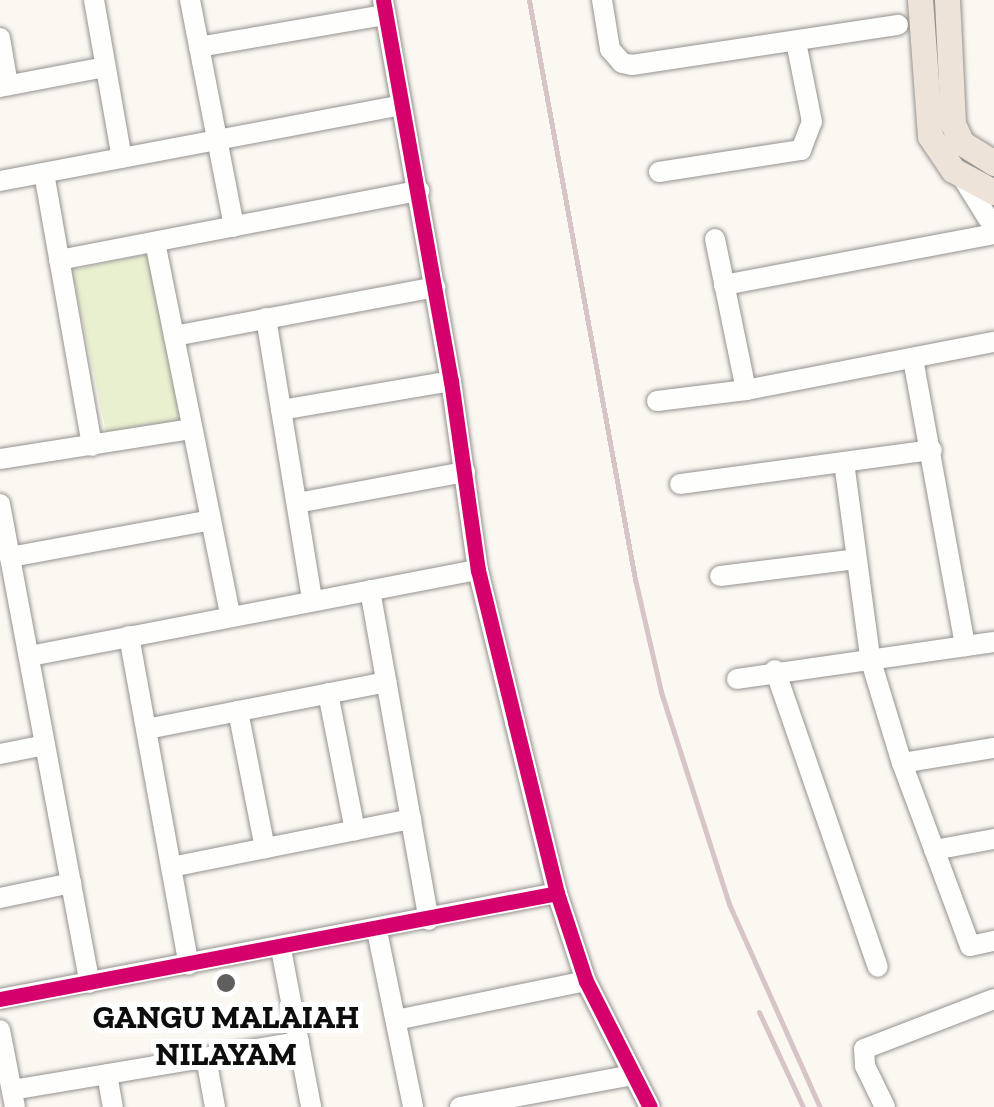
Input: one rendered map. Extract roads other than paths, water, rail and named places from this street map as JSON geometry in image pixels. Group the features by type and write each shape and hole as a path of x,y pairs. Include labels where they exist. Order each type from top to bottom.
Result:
{"main road":[{"path":"920,0 930,136 944,160 964,180 994,192"},
{"path":"946,0 953,124 962,144 994,163"}],"street":[{"path":"94,0 122,158"},
{"path":"190,0 234,226"},
{"path":"602,0 610,49 622,63 898,25"},
{"path":"199,47 384,8 452,382 478,570 557,893 586,981 650,1107"},
{"path":"0,38 4,86 105,67"},
{"path":"659,172 802,150 812,122 796,42"},
{"path":"0,181 401,105"},
{"path":"44,173 92,446"},
{"path":"724,285 991,227 964,180"},
{"path":"60,260 419,191"},
{"path":"715,239 746,390"},
{"path":"155,242 230,616"},
{"path":"174,336 436,287"},
{"path":"266,318 312,600"},
{"path":"657,401 746,390 994,342"},
{"path":"914,358 966,646"},
{"path":"281,410 452,382"},
{"path":"0,459 192,429"},
{"path":"680,484 932,450"},
{"path":"844,462 870,658 902,762 970,946 994,941"},
{"path":"296,503 464,472"},
{"path":"0,504 90,983"},
{"path":"10,557 211,520"},
{"path":"720,576 856,560"},
{"path":"30,656 478,570"},
{"path":"370,590 429,920"},
{"path":"129,636 188,965"},
{"path":"737,679 775,670 994,642"},
{"path":"775,670 878,966"},
{"path":"147,729 386,682"},
{"path":"328,693 354,830"},
{"path":"238,711 265,848"},
{"path":"0,754 45,745"},
{"path":"902,762 994,748"},
{"path":"172,868 410,818"},
{"path":"934,850 994,839"},
{"path":"0,898 71,884"},
{"path":"0,999 378,931 557,893"},
{"path":"378,931 414,1107"},
{"path":"281,949 311,1107"},
{"path":"396,1020 586,981"},
{"path":"885,1107 865,1066 864,1049 993,1002"},
{"path":"0,1030 14,1099 107,1074 298,1042"},
{"path":"206,1058 215,1107"},
{"path":"107,1074 112,1107"},
{"path":"460,1107 632,1074"}],"railway":[{"path":"529,0 635,579 661,692 729,904 820,1107"},
{"path":"759,1012 803,1107"}],"place":[{"name":"GANGU MALAIAH NILAYAM","path":"226,983"}]}
